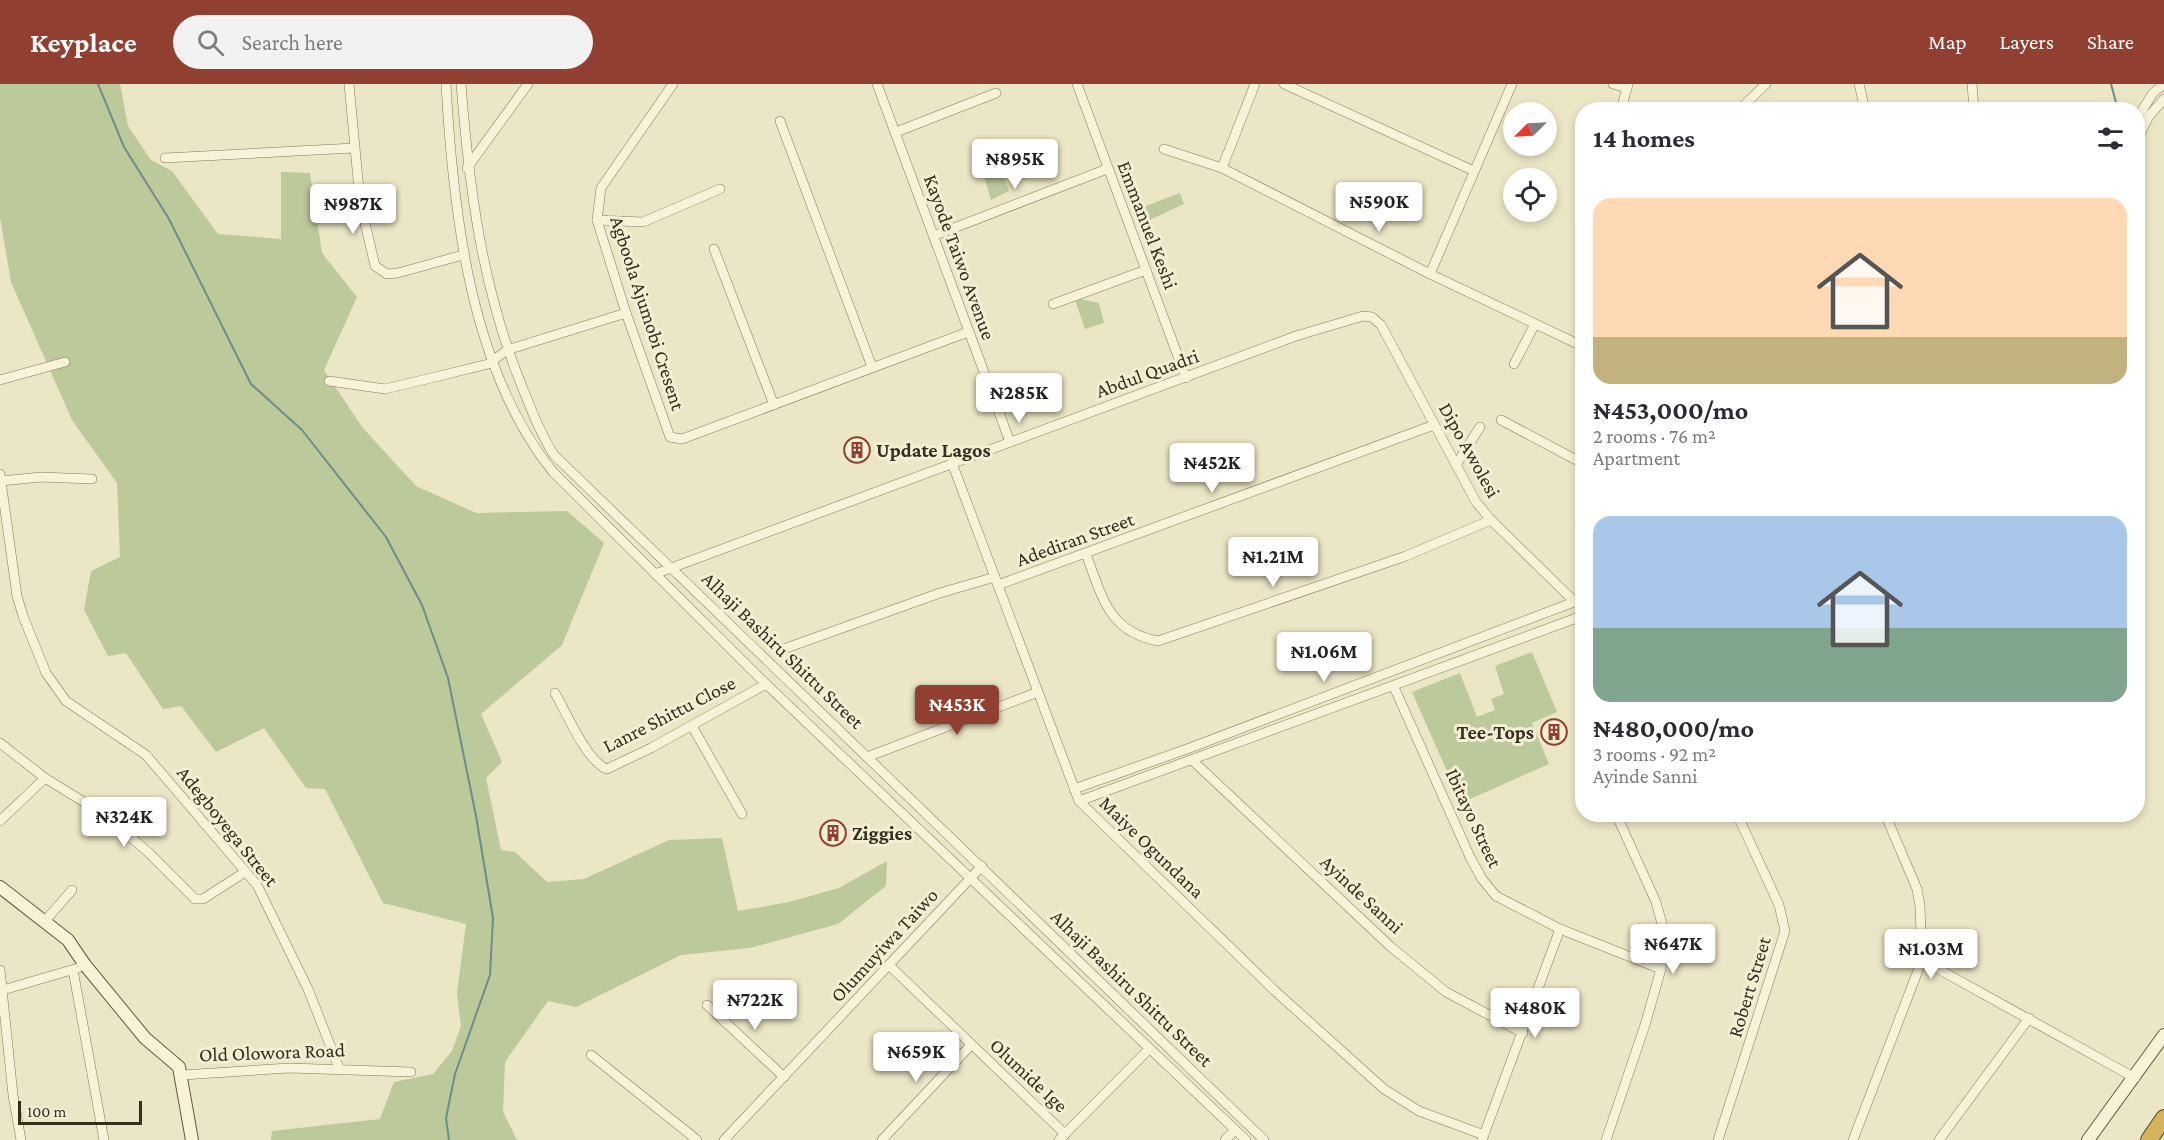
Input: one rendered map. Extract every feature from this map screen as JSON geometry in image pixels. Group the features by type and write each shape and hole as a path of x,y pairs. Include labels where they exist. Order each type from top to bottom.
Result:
{"highway":[{"path":"2149,1140 2164,1118"}],"street":[{"path":"349,84 360,201 371,256 380,271 387,274 398,273 463,255"},
{"name":"Alhaji Bashiru Shittu Street","path":"446,84 452,173 463,255 492,361 534,448 553,472 766,684 1246,1140"},
{"name":"Alhaji Bashiru Shittu Street","path":"461,84 467,168 480,248 507,350 543,437 554,455 1264,1140"},
{"path":"452,173 467,168 528,84"},
{"name":"Agboola Ajumobi Cresent","path":"673,84 601,188 597,220 626,313 670,437 682,439 968,332"},
{"name":"Kayode Taiwo Avenue","path":"877,84 1010,442"},
{"name":"Emmanuel Keshi","path":"1077,84 1186,378"},
{"path":"1222,168 1255,84"},
{"path":"1284,84 1474,171"},
{"path":"1430,274 1512,84"},
{"path":"1613,84 1628,86 1624,102"},
{"path":"1747,102 1766,84"},
{"path":"1858,84 1863,102"},
{"path":"1972,84 1973,102"},
{"path":"2145,106 2153,93 2164,84"},
{"path":"896,132 996,93"},
{"path":"2145,124 2164,99"},
{"path":"780,121 872,367"},
{"path":"165,158 354,148"},
{"path":"1164,149 1222,168 1430,274 1575,343"},
{"path":"933,236 1107,169"},
{"path":"597,220 643,222 720,189"},
{"path":"714,249 774,405"},
{"path":"1053,304 1146,270"},
{"path":"329,381 385,389 488,364 507,350 626,313"},
{"name":"Abdul Quadri","path":"654,574 1296,336 1363,316 1372,317 1381,324"},
{"name":"Dipo Awolesi","path":"1381,324 1476,502 1491,520 1575,596"},
{"path":"1514,364 1535,324"},
{"path":"0,380 65,362"},
{"path":"1502,420 1575,459"},
{"name":"Adediran Street","path":"778,651 940,593 996,581 1086,554 1434,425"},
{"path":"1456,465 1480,427"},
{"name":"Maiye Ogundana","path":"952,463 1079,801 1274,990 1384,1089 1419,1111 1483,1137"},
{"path":"0,478 92,478"},
{"name":"Adegboyega Street","path":"0,478 17,596 22,616 46,673 66,701 146,755 245,872 265,900 287,945 339,1068"},
{"path":"1086,554 1111,613 1124,629 1138,638 1158,641 1406,556 1491,520"},
{"path":"1074,789 1187,749 1575,602"},
{"path":"1079,801 1575,619"},
{"name":"Lanre Shittu Close","path":"555,693 594,759 607,769 692,726 766,684"},
{"name":"Ibitayo Street","path":"1394,687 1482,879 1496,896 1560,929 1661,969"},
{"path":"867,757 1038,692"},
{"path":"692,726 742,814"},
{"path":"0,742 45,778 105,814 129,834 195,899 203,899 245,872"},
{"name":"Ayinde Sanni","path":"1192,760 1409,962 1446,993 1523,1033"},
{"path":"0,821 45,778"},
{"path":"1606,1140 1661,969 1666,939 1663,923 1619,822"},
{"name":"Robert Street","path":"1719,1140 1785,931 1779,905 1741,822"},
{"path":"1852,1140 1922,960 1917,889 1912,872 1889,822"},
{"name":"Olumuyiwa Taiwo","path":"724,1140 982,866"},
{"name":"Old Olowora Road","path":"0,887 68,940 79,967 145,1038 174,1061 182,1075 339,1068 411,1072"},
{"path":"45,921 72,890"},
{"path":"1483,1137 1560,929"},
{"path":"1922,960 2135,1078"},
{"name":"Olumide Ige","path":"890,966 1062,1137"},
{"path":"2,991 79,967 104,1140"},
{"path":"0,970 13,1095 21,1140"},
{"path":"707,1005 784,1077"},
{"path":"1939,1140 2029,1018"},
{"path":"2088,1140 2164,1035"},
{"path":"882,1140 971,1045"},
{"path":"1062,1137 1149,1049"},
{"path":"591,1055 697,1140"},
{"path":"182,1075 192,1140"},
{"path":"1226,1140 1235,1130"}],"green space":[{"path":"0,84 120,84 128,126 151,160 172,171 218,234 281,239 281,172 310,173 322,253 357,297 324,370 362,427 416,486 476,513 567,511 604,543 562,645 481,714 502,762 486,778 501,850 515,852 547,882 584,879 669,840 722,838 738,911 789,902 839,888 887,861 886,886 838,924 750,948 681,955 576,1007 548,1001 505,1062 503,1112 517,1140 271,1140 272,1131 380,1119 394,1082 433,1074 452,1051 461,1026 457,993 466,924 383,903 325,789 306,788 264,728 216,752 181,706 163,709 126,653 108,656 84,610 91,571 120,557 117,483 72,420 11,282 0,217"},
{"path":"992,149 1009,191 991,200 978,156"},
{"path":"1180,193 1184,204 1143,223 1138,209"},
{"path":"1075,300 1099,303 1104,323 1085,329"},
{"path":"1532,652 1557,712 1532,723 1549,764 1461,803 1412,692 1460,673 1477,717 1495,710 1491,699 1504,694 1495,666"}],"waterway":[{"path":"98,84 124,147 169,219 251,384 302,430 386,537 422,605 448,678 476,816 493,918 490,975 455,1074 446,1118 449,1140"},
{"path":"2111,84 2116,102"}],"place":[{"name":"Update Lagos","path":"857,450"},
{"name":"Tee-Tops","path":"1554,732"},
{"name":"Ziggies","path":"833,833"}]}
